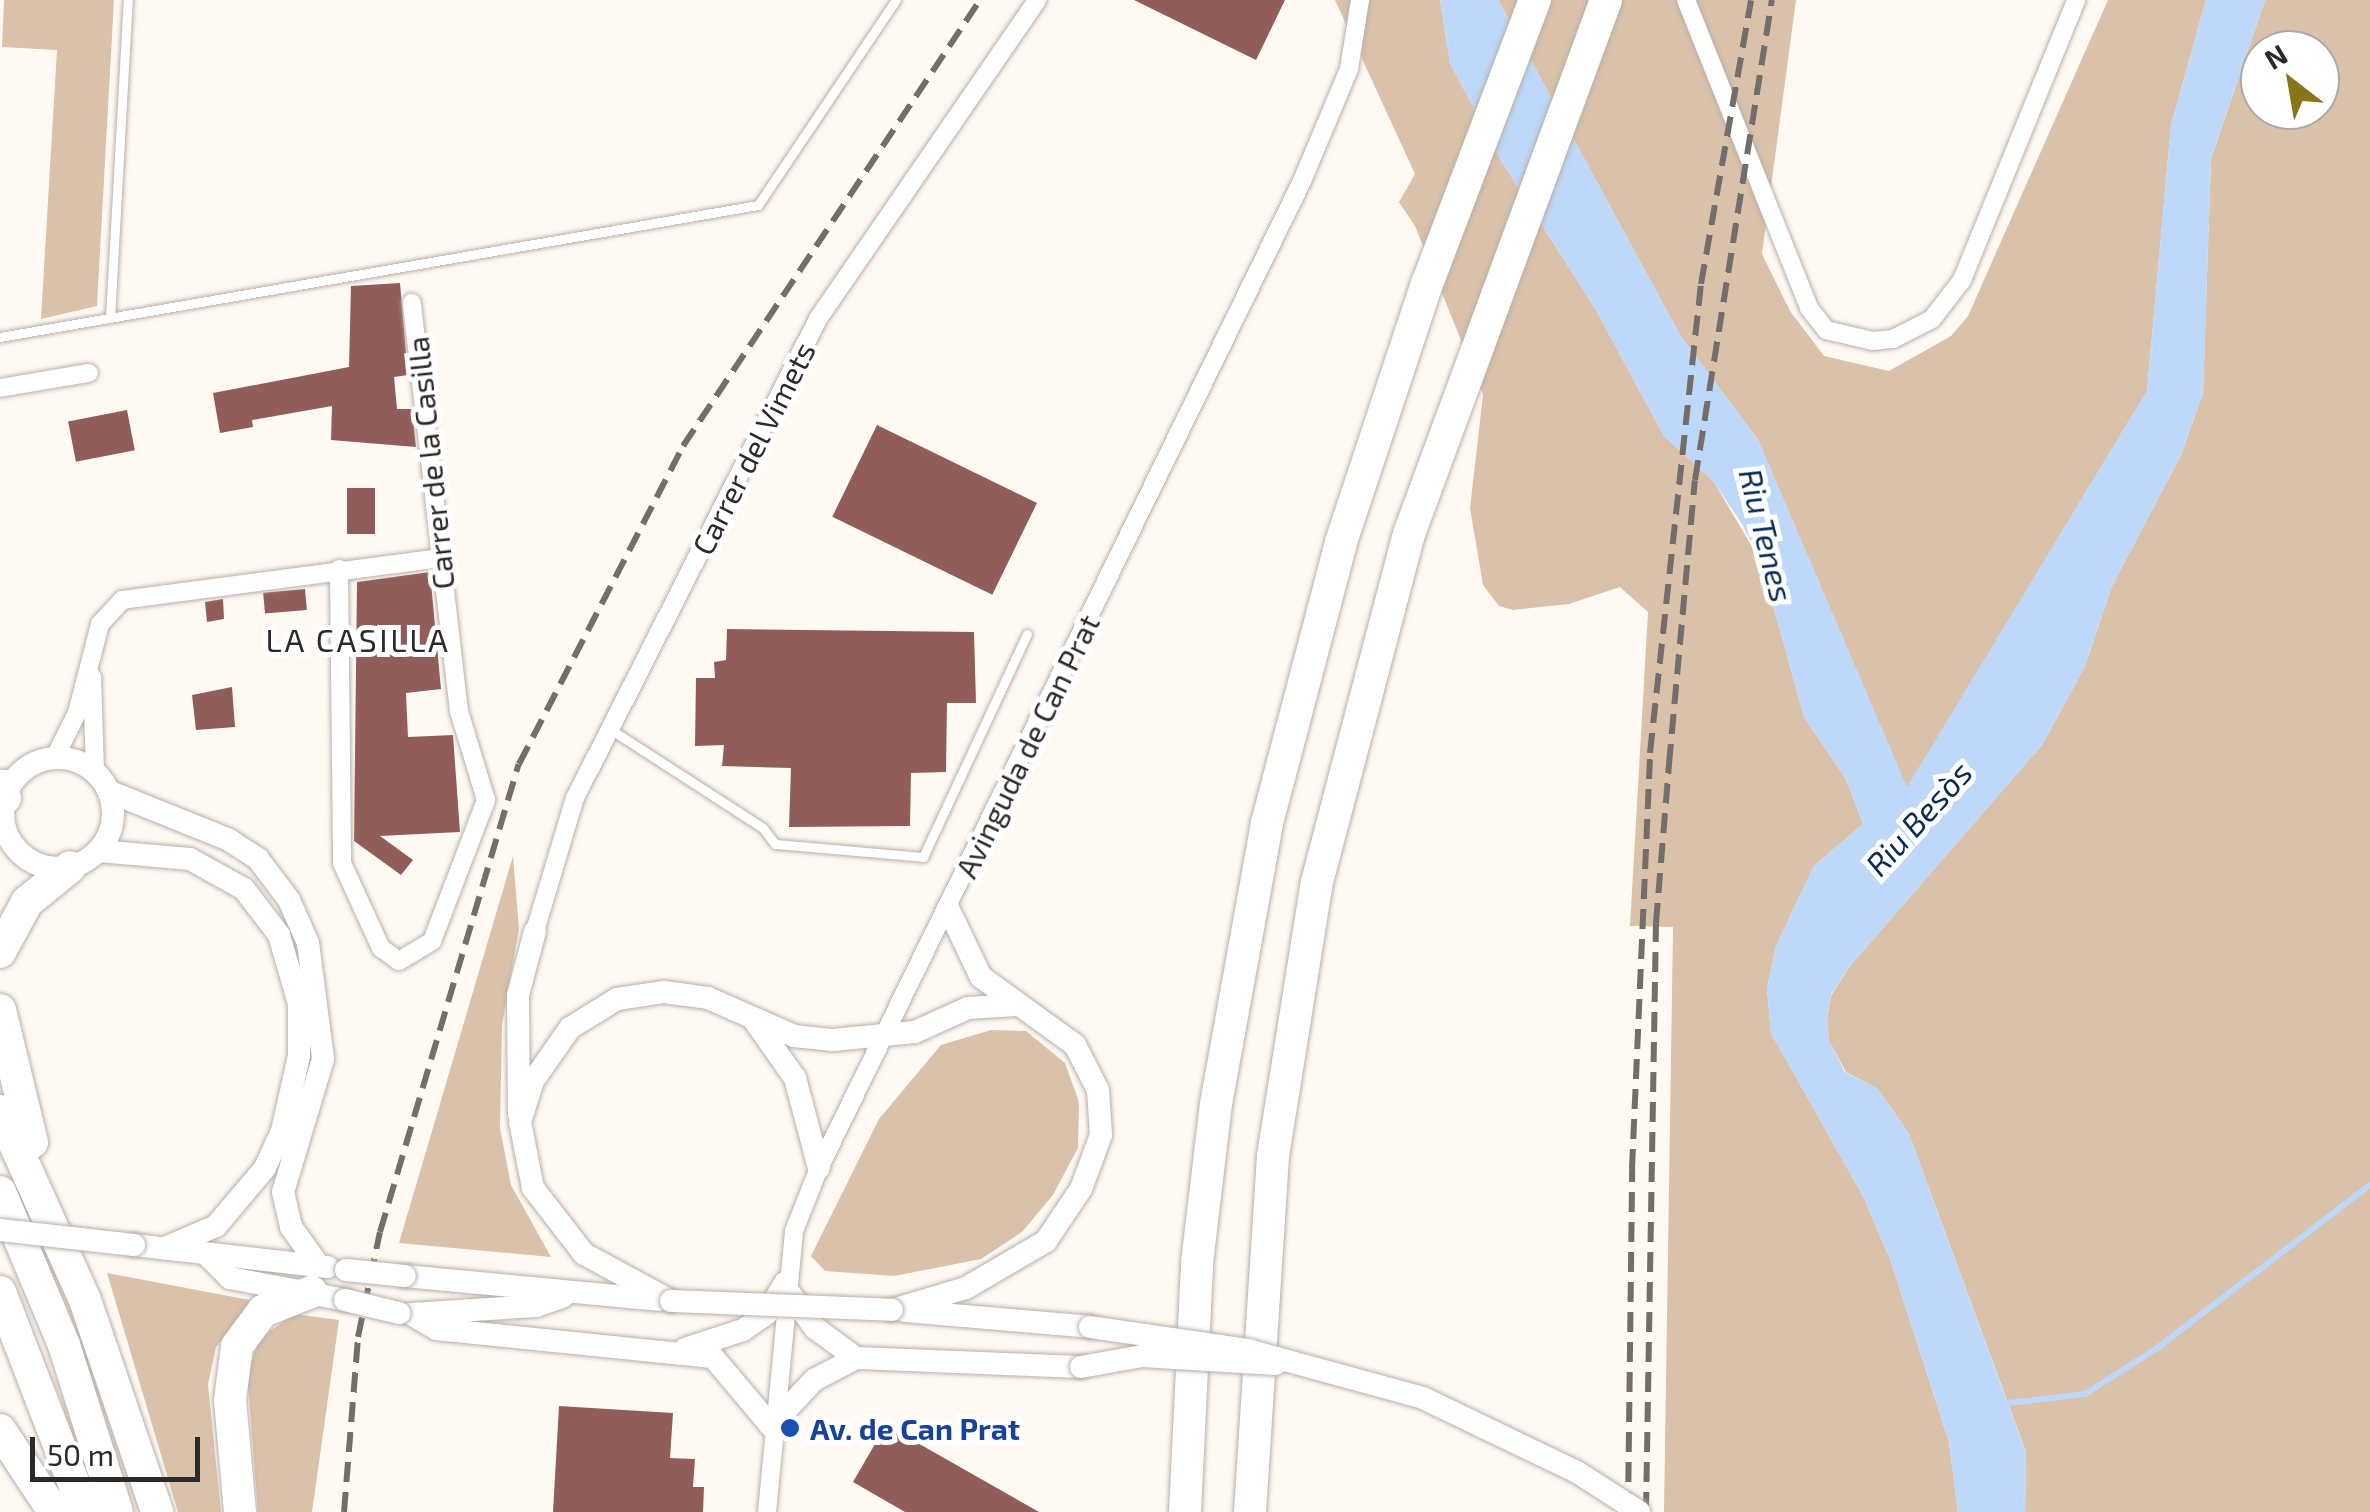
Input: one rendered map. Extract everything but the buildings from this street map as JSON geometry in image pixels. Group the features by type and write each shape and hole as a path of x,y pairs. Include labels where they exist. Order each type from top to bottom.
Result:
{"highway":[{"path":"1185,1512 1197,1263 1242,949 1320,618 1427,284 1535,0"},
{"path":"1250,1512 1272,1156 1317,882 1359,706 1466,368 1606,0"},
{"path":"0,952 27,902 84,859"},
{"path":"0,1010 51,1214"},
{"path":"0,1111 51,1214 115,1378 156,1512"},
{"path":"0,1192 64,1346 117,1512"},
{"path":"240,1512 230,1400 238,1346 262,1311 315,1279"},
{"path":"0,1292 85,1512"},
{"path":"0,1430 54,1512"}],"street":[{"name":"Carrer del Vimets","path":"535,931 575,798 818,319 1037,0"},
{"name":"Avinguda de Can Prat","path":"767,1512 770,1426 794,1231 819,1168 888,1036 1302,181 1349,69 1360,0"},
{"path":"1686,0 1809,308 1826,330 1873,341 1893,339 1932,319 1962,280 2076,0"},
{"name":"Carrer de la Casilla","path":"340,569 342,863 382,948 399,961 432,941 486,800 459,711 412,303"},
{"path":"0,388 89,374"},
{"path":"164,1248 231,1213 264,1168 282,1130 299,1056 299,1004 279,935 244,889 190,858 84,859 45,867 22,855 4,823 5,790 54,758 76,713 100,624 122,600 440,558"},
{"path":"84,859 113,816 102,782 91,656"},
{"path":"54,758 228,840 258,859 288,900 308,943 323,1059 283,1192 292,1227 315,1279 345,1300 405,1314 436,1328 685,1349 713,1356 770,1426 814,1380 856,1358 1081,1367 1142,1356 1248,1366 1304,1362"},
{"path":"892,1310 966,1288 1021,1260 1046,1241 1082,1189 1100,1136 1098,1090 1075,1045 981,978 948,908"},
{"path":"535,931 515,1027 520,1122 533,1188 562,1234 619,1276 671,1301"},
{"path":"520,1122 549,1053 592,1010 617,999 674,993 708,998 812,1040 888,1036 968,1008 1015,1005"},
{"path":"750,1017 795,1078 819,1168"},
{"path":"0,1230 207,1255 230,1278 315,1279 346,1270 671,1301 892,1310 1090,1327 1304,1362 1470,1419 1577,1472 1639,1512"},
{"path":"685,1349 743,1330 766,1313 785,1282 814,1328 856,1358"},
{"path":"405,1314 536,1306 576,1294"}],"lane":[{"path":"110,318 128,0"},
{"path":"887,0 896,0"},
{"path":"0,337 758,205 896,0"},
{"path":"610,729 763,828 776,844 923,857 1027,634"}],"shaded area":[{"path":"4,0 114,0 97,306 41,319 57,50 2,47"},
{"path":"1335,0 1440,0 1450,63 1502,162 1596,310 1664,436 1714,482 1761,562 1804,717 1846,779 1863,824 1814,866 1776,946 1767,989 1771,1033 1863,1196 1890,1259 1949,1442 1958,1512 1664,1512 1673,927 1630,926 1648,612 1620,587 1569,604 1513,610 1499,606 1483,585 1470,508 1483,395 1415,226 1399,202 1415,174"},
{"path":"1498,0 1796,0 1762,254 1790,311 1824,356 1889,371 1951,336 1968,316 2108,0 2206,0 2171,125 2147,391 1907,788 1758,440 1680,335"},
{"path":"2265,0 2370,0 2370,1512 2025,1512 2026,1452 1909,1134 1878,1089 1846,1072 1829,1041 1827,1019 1831,996 1850,966 2042,745 2085,666 2112,586 2181,455 2203,393 2211,159 2240,74 2240,130 2340,130 2340,30 2255,30"},
{"path":"513,856 519,929 502,1025 500,1128 511,1185 551,1257 399,1243"},
{"path":"991,1030 1026,1031 1065,1063 1079,1102 1078,1148 1053,1195 1022,1232 981,1259 894,1276 825,1271 811,1256 879,1119 941,1045"},
{"path":"107,1273 255,1301 216,1347 208,1385 221,1512 178,1512"},
{"path":"294,1314 339,1320 312,1512 258,1512 247,1373 260,1338"}],"water":[{"path":"1440,0 1498,0 1680,335 1758,440 1907,787 2147,391 2171,125 2206,0 2265,0 2255,30 2240,30 2240,74 2211,159 2203,393 2181,455 2112,586 2085,666 2042,745 1850,966 1831,995 1827,1019 1829,1041 1845,1072 1878,1089 1909,1134 2026,1453 2025,1512 1958,1512 1949,1442 1890,1259 1863,1196 1771,1033 1767,989 1776,946 1814,866 1863,824 1846,779 1804,717 1761,562 1714,482 1664,436 1596,310 1502,162 1450,63"}],"waterway":[{"path":"2000,1404 2085,1394 2156,1349 2370,1185"}],"railway":[{"path":"344,1512 358,1337 380,1232 519,764 683,446 980,0"},
{"path":"1628,1512 1632,1169 1650,753 1701,284 1751,0"},
{"path":"1646,1512 1656,923 1669,764 1695,480 1772,0"}],"place":[{"name":"Av. de Can Prat","path":"790,1428"}],"district":[{"name":"LA CASILLA","path":"358,639"}],"water label":[{"name":"Riu Tenes","path":"1767,535"},
{"name":"Riu Besòs","path":"1918,818"}]}
